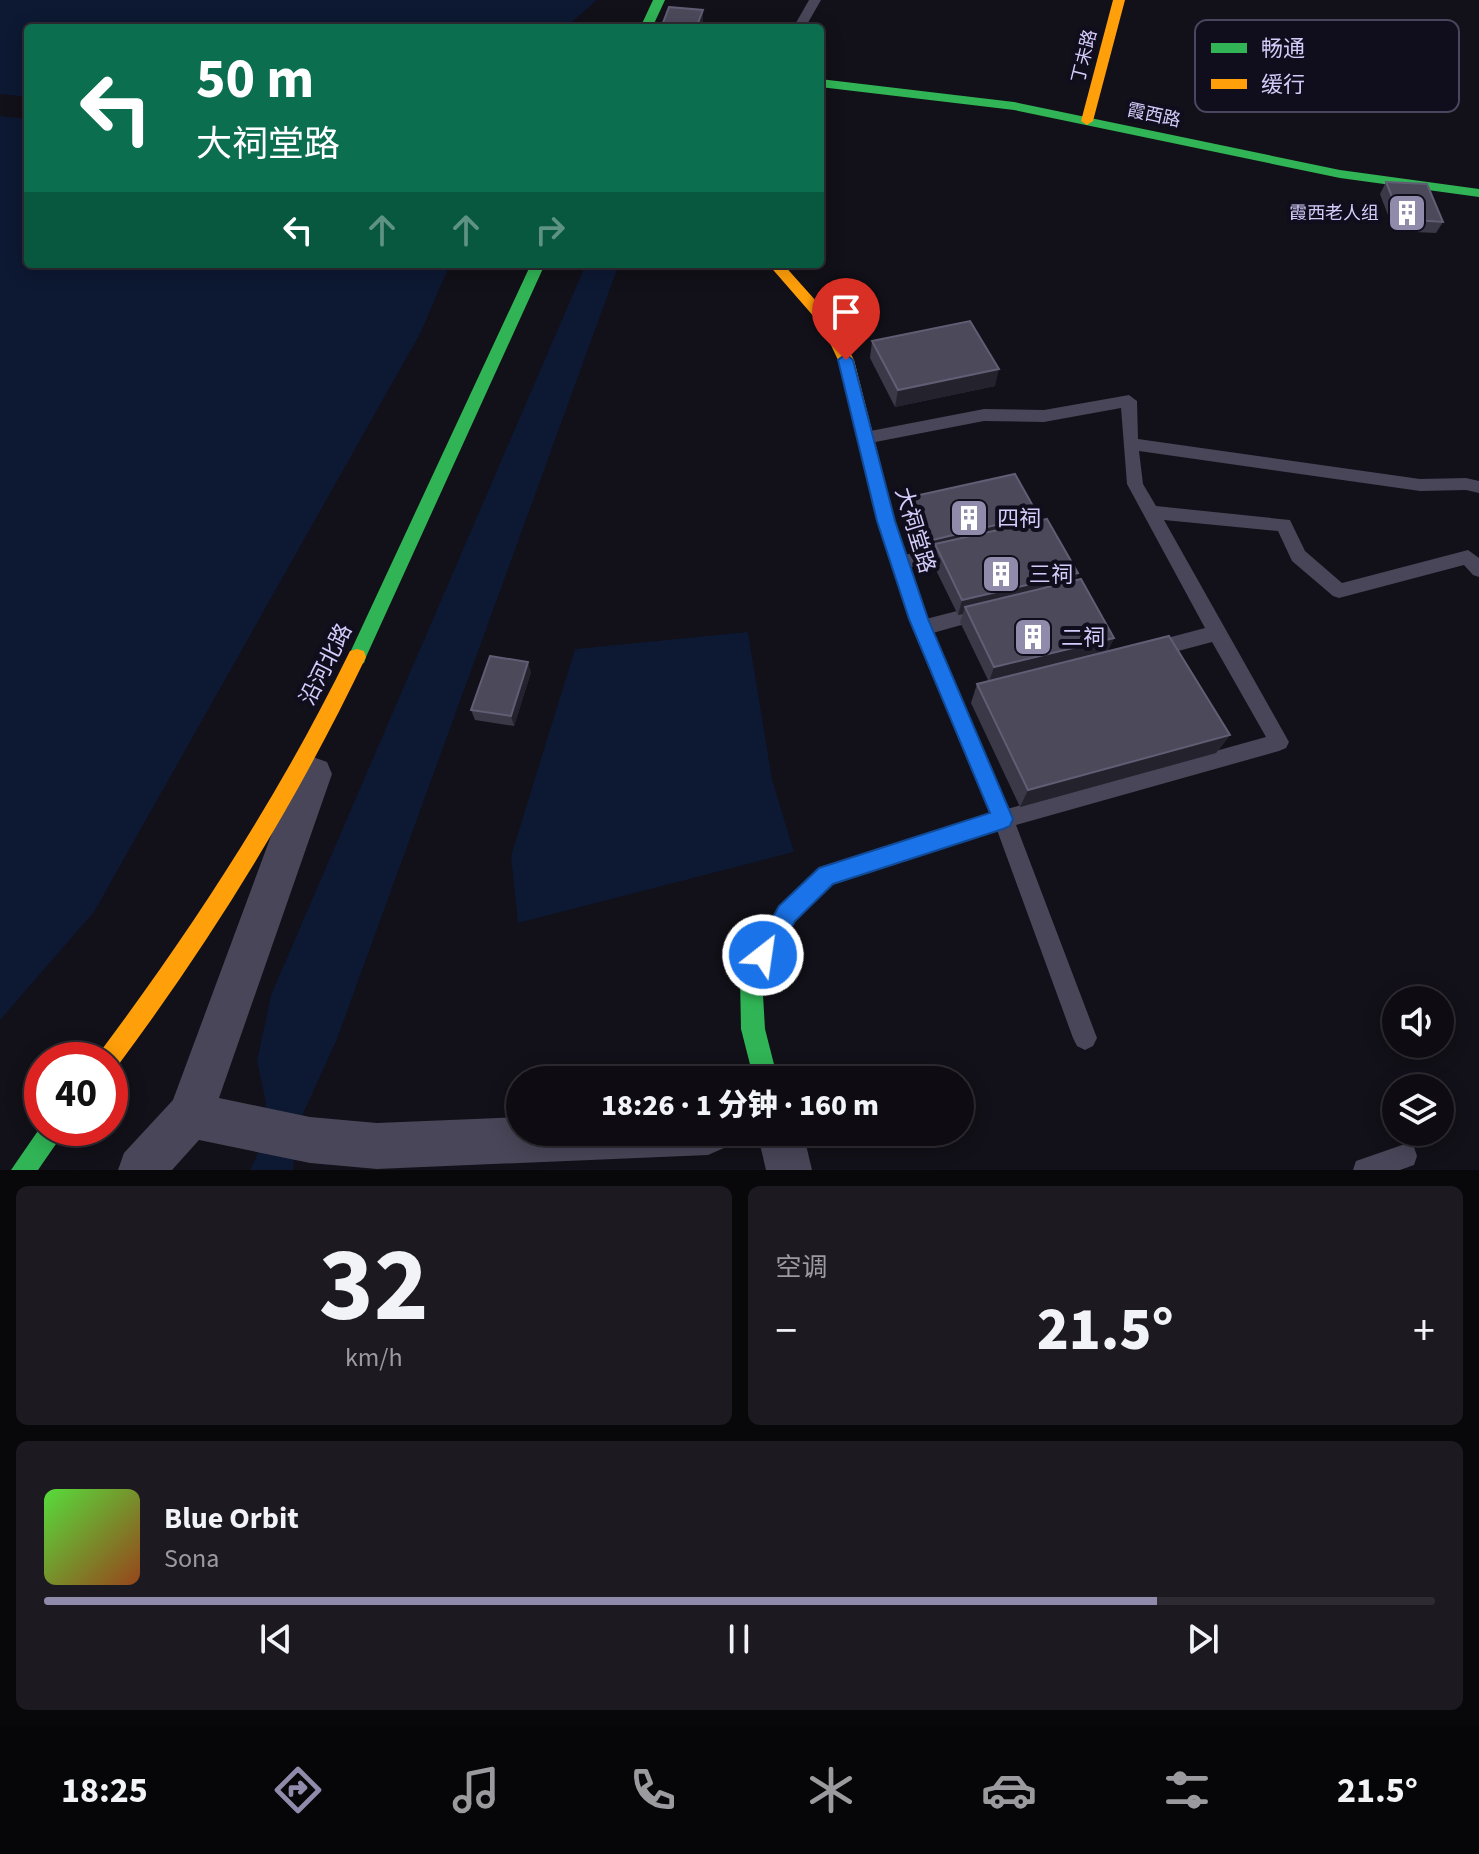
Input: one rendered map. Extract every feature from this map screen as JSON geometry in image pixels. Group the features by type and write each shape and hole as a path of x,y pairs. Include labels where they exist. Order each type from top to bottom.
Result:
{"street":[{"path":"648,24 659,0"},
{"name":"丁未路","path":"1087,121 1119,0"},
{"name":"霞西路","path":"824,83 1014,106 1340,174 1479,193"},
{"name":"沿河北路","path":"122,1042 258,841 348,675 536,268"},
{"name":"大祠堂路","path":"779,268 828,324 846,360 900,563 922,628 959,698 1003,819"},
{"path":"141,1170 190,1115 348,675"},
{"path":"762,1066 753,1029 751,976 787,914 826,876 1003,819"},
{"path":"190,1115 310,1140 374,1158 528,1146"},
{"path":"23,1170 41,1146"},
{"path":"783,1146 789,1170"}],"lane":[{"path":"801,24 815,0"},
{"path":"865,438 984,415 1044,416 1129,401 1135,484 1279,742 1003,819 1085,1038"},
{"path":"1130,444 1420,485 1466,484 1479,487"},
{"path":"1150,512 1284,525 1298,556 1339,591 1468,557 1479,570"},
{"path":"900,563 973,545"},
{"path":"922,628 1008,607"},
{"path":"1132,655 1217,633"},
{"path":"1365,1170 1405,1156"}],"water":[{"path":"0,0 597,0 570,24 24,24 24,268 448,268 421,332 94,912 0,1020"},
{"path":"584,268 618,268 337,1039 297,1127 293,1170 250,1170 262,1144 266,1103 257,1061 271,995"},
{"path":"748,632 772,779 794,852 518,923 511,856 575,649"}],"pier":[{"path":"0,94 24,97 24,119 0,116"}],"building":[{"path":"669,7 703,10 698,24 663,24"},
{"path":"1386,182 1427,184 1443,222 1401,219"},
{"path":"970,321 999,369 898,390 872,341"},
{"name":"四祠","path":"1015,474 1038,515 928,541 906,498"},
{"name":"三祠","path":"1047,519 1078,573 962,600 935,544"},
{"name":"二祠","path":"1081,579 1114,638 994,667 965,607"},
{"path":"1169,636 1230,735 1028,790 977,684"},
{"path":"490,656 528,662 511,716 471,710"}],"traffic: fast":[{"path":"648,24 659,0"},
{"path":"824,83 1014,106 1340,174 1479,193"},
{"path":"357,657 536,268"},
{"path":"762,1066 753,1029 751,976 787,914 826,876 1003,819 918,616"},
{"path":"23,1170 41,1146"}],"traffic: slow":[{"path":"1087,121 1119,0"},
{"path":"779,268 828,324 846,360 886,521 918,616"},
{"path":"121,1042 178,965 243,865 304,762 357,657"}],"place":[{"name":"霞西老人组","path":"1407,213"},
{"name":"四祠","path":"969,518"},
{"name":"三祠","path":"1001,574"},
{"name":"二祠","path":"1033,637"}],"route":[{"path":"763,955 787,914 826,876 1003,819 919,619 886,521 846,360"}]}
